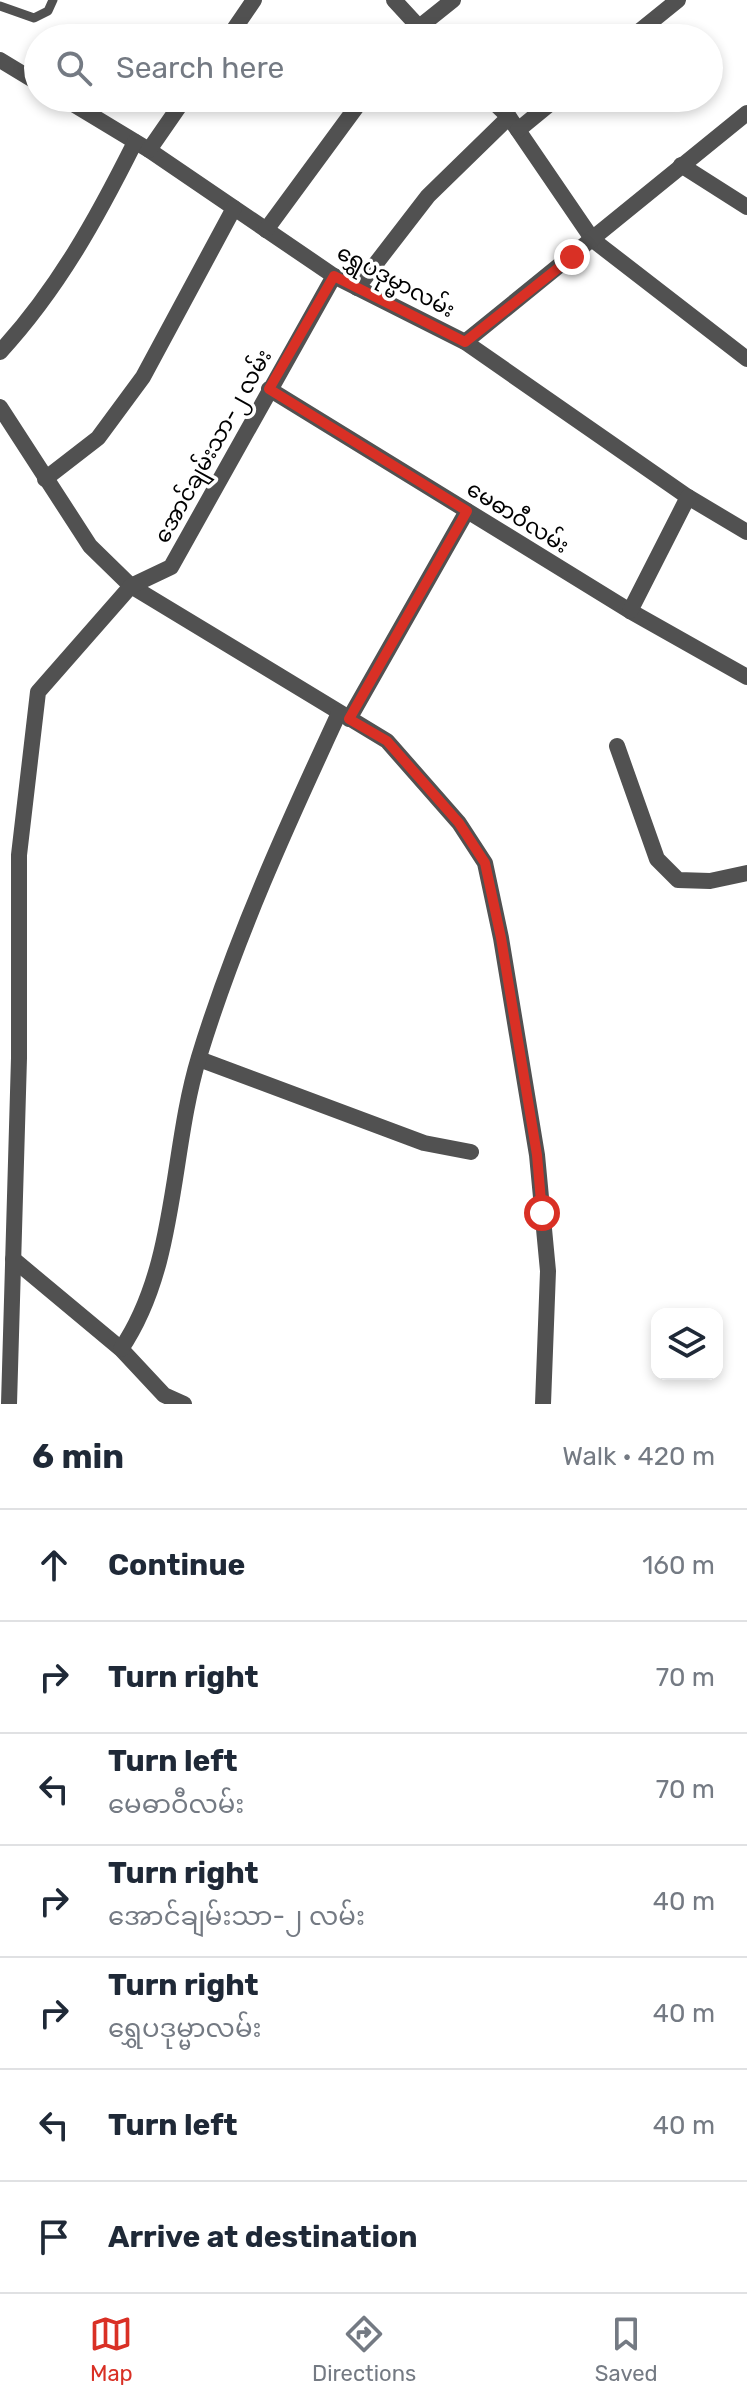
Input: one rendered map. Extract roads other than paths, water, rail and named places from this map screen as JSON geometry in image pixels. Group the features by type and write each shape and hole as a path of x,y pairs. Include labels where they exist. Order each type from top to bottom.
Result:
{"street":[{"path":"238,24 254,0"},
{"path":"394,0 416,24"},
{"path":"432,24 453,0"},
{"path":"648,24 678,0"},
{"path":"0,60 24,75"},
{"name":"ရွှေပဒုမ္မာလမ်း","path":"86,112 142,146 334,276 465,342 688,497 747,532"},
{"path":"0,352 49,296 142,146 172,112"},
{"path":"266,230 353,112"},
{"path":"502,112 593,240 747,359"},
{"path":"357,288 428,196 513,124 533,112"},
{"path":"465,342 747,113"},
{"path":"681,165 747,207"},
{"path":"45,479 98,438 143,377 234,208"},
{"name":"အောင်ချမ်းသာ-၂ လမ်း","path":"9,1404 19,855 38,692 131,586 171,567 334,276"},
{"name":"မေဓာဝီလမ်း","path":"269,389 630,611 747,677"},
{"path":"0,407 90,546 131,586 387,741 459,823 485,863 501,938 537,1155 548,1271 543,1404"},
{"path":"630,611 688,497"},
{"path":"121,1349 140,1321 158,1262 199,1059 273,854 344,716 467,511"},
{"path":"617,746 657,859 667,870 678,880 710,881 747,873"},
{"path":"199,1059 424,1143 471,1152"},
{"path":"13,1259 121,1349 164,1395 184,1404"}],"lane":[{"path":"0,6 34,18 48,11 53,0"}]}
